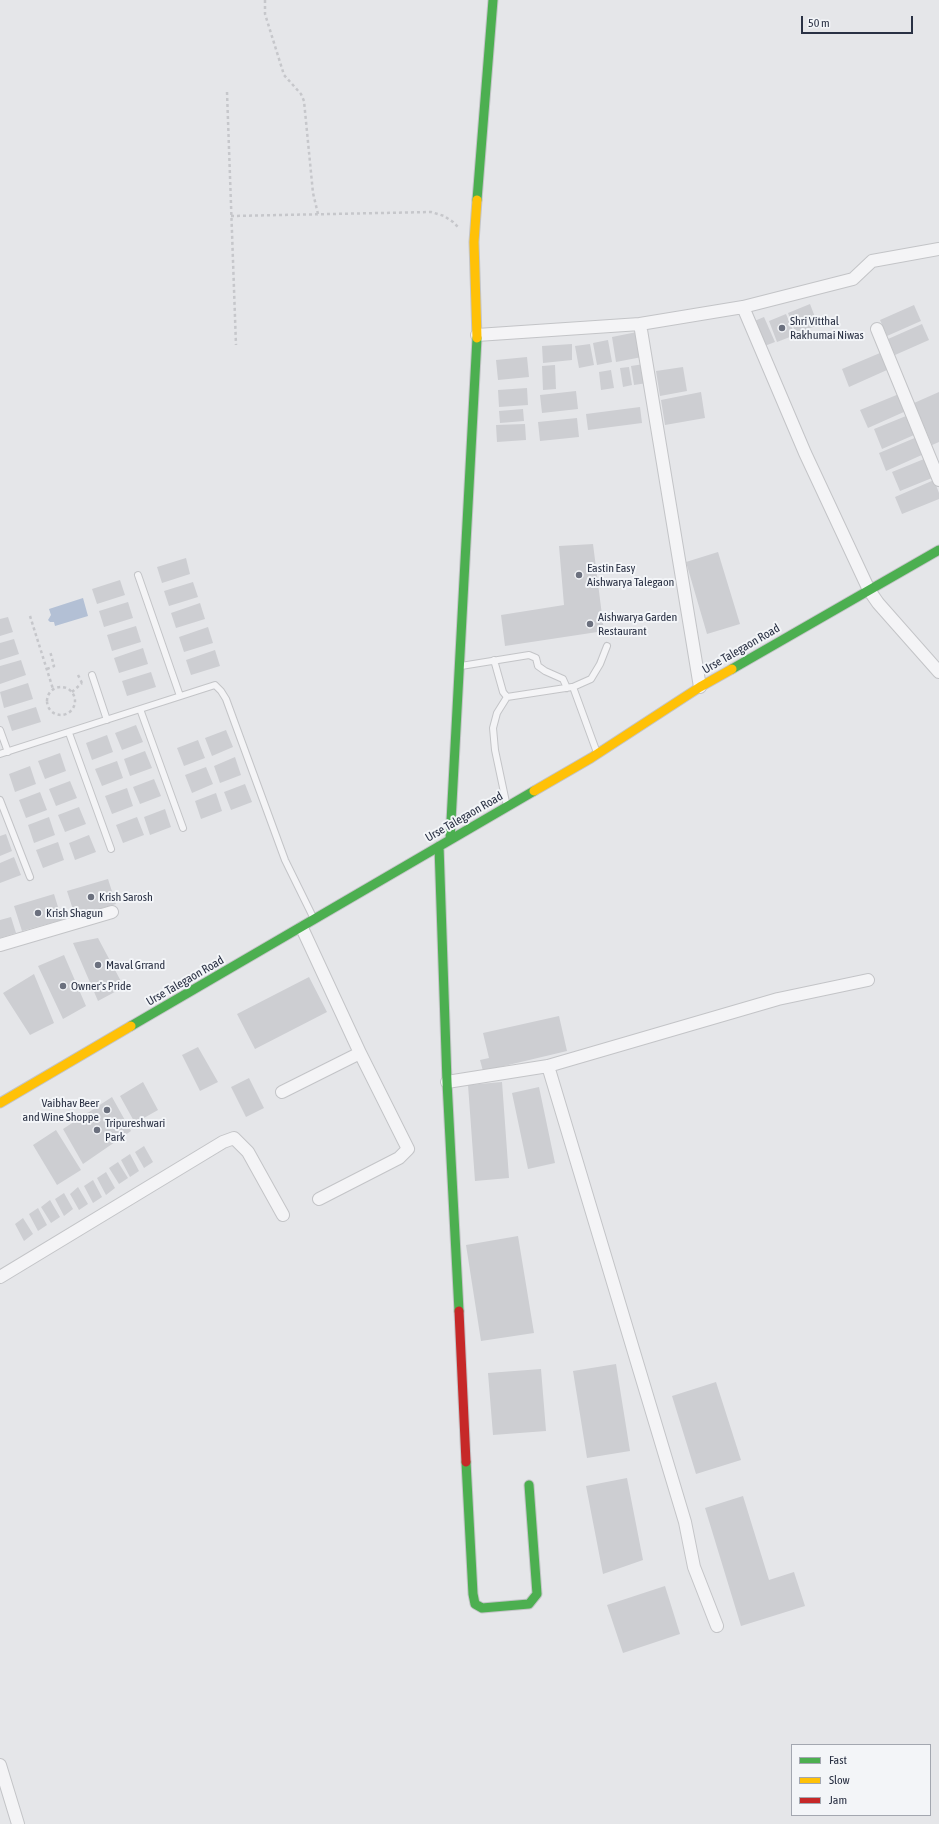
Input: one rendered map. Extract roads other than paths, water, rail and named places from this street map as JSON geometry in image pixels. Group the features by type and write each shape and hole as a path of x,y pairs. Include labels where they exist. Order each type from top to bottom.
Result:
{"main road":[{"path":"450,840 477,335 474,242 492,0"},
{"name":"Urse Talegaon Road","path":"0,1103 302,928 597,753 700,687 939,550"},
{"path":"439,846 447,1082 473,1594 475,1604 482,1608 528,1604 537,1594 529,1485"}],"street":[{"path":"477,335 640,324 742,307 853,279 872,261 939,249"},
{"path":"742,307 805,453 869,590 878,603 939,672"},
{"path":"640,324 700,687"},
{"path":"877,329 939,480"},
{"path":"0,945 112,912"},
{"path":"302,928 360,1053 408,1149 398,1158 319,1199"},
{"path":"447,1082 548,1066 778,999 868,980"},
{"path":"282,1092 360,1053"},
{"path":"548,1066 685,1522 694,1567 717,1626"},
{"path":"0,1278 223,1142 234,1138 248,1152 283,1215"},
{"path":"0,1765 18,1824"}],"lane":[{"path":"138,574 180,696"},
{"path":"507,806 493,728 496,713 507,697 570,688 591,679 600,664 607,646"},
{"path":"459,666 529,655 536,658 538,666 545,671 563,679 570,688 597,753"},
{"path":"494,660 500,685 507,697"},
{"path":"92,675 108,720"},
{"path":"0,754 214,685 224,695 285,860 314,920"},
{"path":"140,709 183,828"},
{"path":"0,730 8,752"},
{"path":"69,733 111,849"},
{"path":"0,800 30,877"}],"water":[{"path":"83,598 88,616 55,626 54,622 50,622 48,620 51,615 49,609"}],"place":[{"name":"Shri Vitthal Rakhumai Niwas","path":"782,328"},
{"name":"Eastin Easy Aishwarya Talegaon","path":"579,575"},
{"name":"Aishwarya Garden Restaurant","path":"590,624"},
{"name":"Krish Sarosh","path":"91,897"},
{"name":"Krish Shagun","path":"38,913"},
{"name":"Maval Grrand","path":"98,965"},
{"name":"Owner's Pride","path":"63,986"},
{"name":"Vaibhav Beer and Wine Shoppe","path":"107,1110"},
{"name":"Tripureshwari Park","path":"97,1130"}]}
